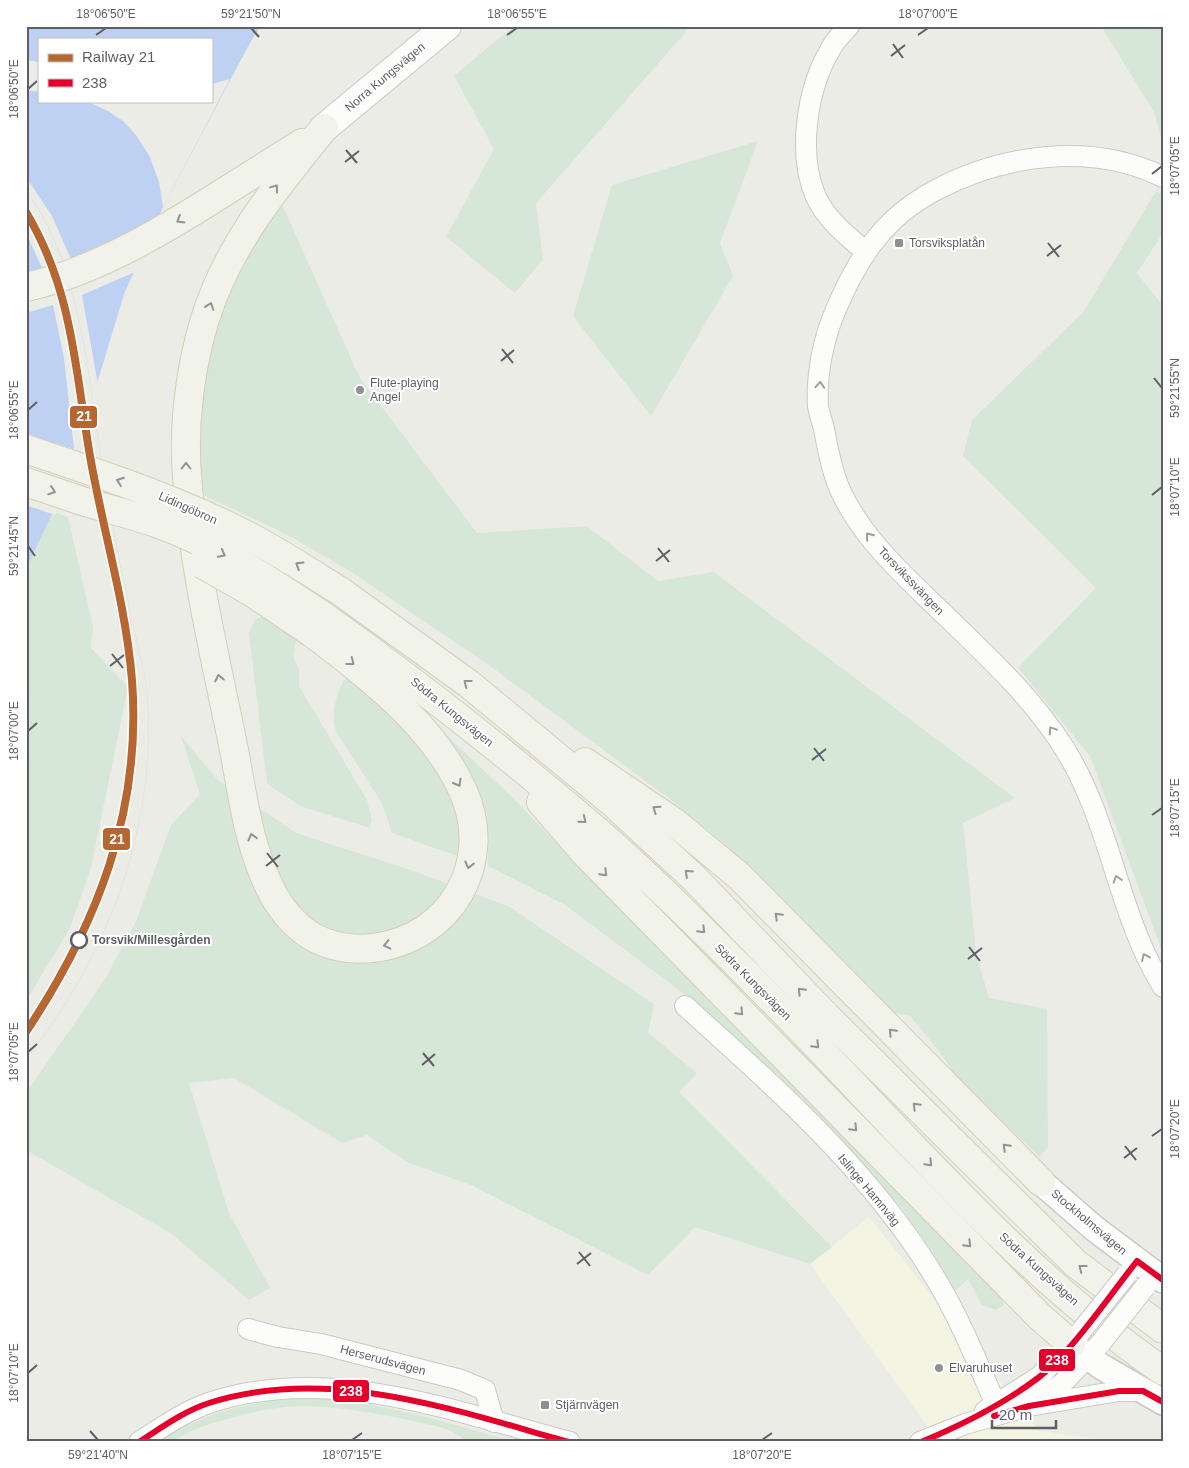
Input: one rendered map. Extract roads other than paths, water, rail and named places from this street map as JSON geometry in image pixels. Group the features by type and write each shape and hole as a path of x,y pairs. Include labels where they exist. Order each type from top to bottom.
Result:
{"main road":[{"name":"Norra Kungsvägen","path":"324,128 446,26"},
{"path":"26,287 89,266 177,222 324,128"},
{"path":"26,482 79,500 203,564 253,593 318,624 354,664 384,691 431,741 463,791 471,817 474,845 465,880 452,905 431,926 401,942 384,947 367,949 331,945 315,938 300,928 278,902 267,884 250,830 201,591 186,474 190,392 204,322 219,281 247,228 274,189 324,128"},
{"name":"Lidingöbron","path":"26,448 150,492 205,515 260,542 340,591 410,640 505,714"},
{"name":"Södra Kungsvägen","path":"318,624 412,680 596,831 679,908 783,1011 957,1191 1038,1270 1142,1356 1163,1371"},
{"path":"505,714 609,776 674,822 727,865 1041,1182"},
{"path":"505,714 613,804 695,879 826,1016 1075,1263 1163,1329"},
{"path":"491,744 585,853 1032,1309 1086,1344"}],"street":[{"path":"849,26 830,48 812,90 807,124 807,158 816,197 827,214 865,250"},
{"name":"Torsvikssvängen","path":"1163,177 1150,171 1103,158 1068,156 1031,159 992,167 951,182 926,195 902,212 865,250 832,319 823,348 818,406 829,457 841,491 862,528 889,561 1025,695 1068,753 1092,806 1146,960 1163,987"},
{"name":"Islinge Hamnväg","path":"685,1006 780,1094 835,1149 876,1196 937,1280 972,1349 998,1409"},
{"name":"Stockholmsvägen","path":"1041,1182 1145,1275"},
{"path":"1029,1406 1063,1384 1086,1344 1145,1275"},
{"name":"Herserudsvägen","path":"248,1329 278,1337 321,1344 461,1380 485,1390 494,1422"},
{"path":"1086,1344 1153,1397"},
{"path":"920,1442 998,1409 1086,1344"},
{"path":"139,1442 173,1420 207,1404 244,1394 287,1387 337,1388 423,1402 570,1442"},
{"path":"998,1409 1029,1406 1119,1391 1153,1397"}],"water":[{"path":"26,26 261,26 251,41 163,207 124,294 75,457 53,512 26,569"}],"tram line":[{"path":"26,191 45,221 60,254 72,290 81,328 108,504 146,682 149,733 145,783 137,833 123,882 105,929 82,975 56,1018 26,1059"}],"rail line":[{"name":"21","path":"26,212 42,242 54,271 70,331 95,484 125,624 132,680 133,728 130,775 122,821 109,865 93,908 74,950 26,1032"}],"place":[{"name":"Torsviksplatån","path":"899,243"},
{"name":"Flute-playing Angel","path":"360,390"},
{"name":"Torsvik/Millesgården","path":"79,940"},
{"name":"Elvaruhuset","path":"939,1368"},
{"name":"Stjärnvägen","path":"545,1405"}]}
